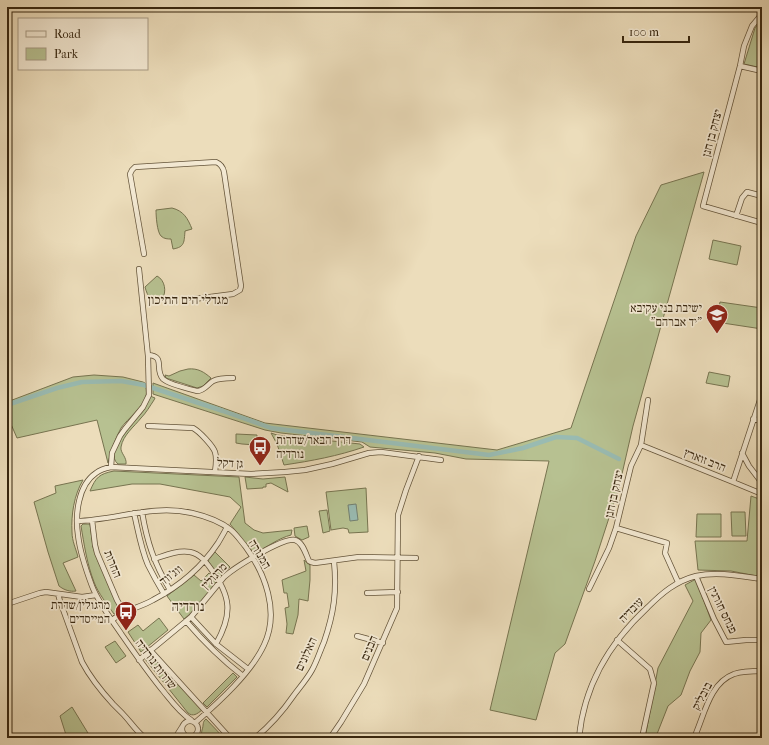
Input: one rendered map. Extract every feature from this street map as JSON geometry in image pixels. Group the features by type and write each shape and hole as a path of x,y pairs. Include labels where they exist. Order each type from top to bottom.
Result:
{"street":[{"name":"יצחק בן חנן","path":"736,216 703,206 744,46 752,26 762,14"},
{"path":"740,66 762,71"},
{"path":"144,254 130,174 132,170 135,167 216,162 220,164 223,167 224,172 241,286 240,290 233,294 194,299"},
{"path":"762,196 747,192 742,198 736,216 762,223"},
{"path":"111,467 112,453 120,436 143,407 149,395 148,355 139,269"},
{"path":"148,355 158,358 159,371 164,380 197,391 201,391 218,379 233,378"},
{"path":"733,482 762,394"},
{"name":"יצחק בן חנן","path":"589,589 609,548 616,528 631,466 641,445 648,400"},
{"path":"753,419 762,421"},
{"path":"148,426 193,428 197,430 214,449 216,457 215,472"},
{"name":"הרב זוארץ","path":"641,445 762,494"},
{"name":"גן דקל","path":"111,467 257,474 298,471 332,464 369,453 382,452 441,460"},
{"path":"742,453 749,466 762,483"},
{"name":"הבנים","path":"330,738 358,695 383,643 397,608 398,515 419,456"},
{"name":"שדרות נורדיה","path":"111,467 99,471 88,481 81,498 77,521 81,551 92,586 96,595 139,660 177,708 194,721"},
{"name":"המנורה","path":"77,521 167,510 184,511 207,517 228,528 238,538 261,571 270,604 270,629 265,644 260,654 243,676 207,712 194,721"},
{"path":"142,512 147,538 154,559 160,574 170,590"},
{"path":"134,513 148,565 164,594"},
{"name":"החרות","path":"92,520 97,553 117,600 124,612"},
{"path":"224,538 228,528"},
{"name":"ווג'ווד","path":"112,620 124,612 152,601 164,594 189,575 204,560 228,528"},
{"path":"616,528 667,543 665,553 678,582"},
{"path":"253,558 281,543 295,540 301,545 311,562 320,563 359,557 416,558"},
{"path":"154,559 172,553 192,552 204,560 220,582 228,608 226,624 216,644"},
{"name":"מרגולין","path":"139,660 191,617 224,577 234,568 253,558"},
{"name":"האלונים","path":"255,738 267,729 279,716 313,669 322,648 332,617 336,586 334,561"},
{"name":"עובדיה","path":"579,738 583,710 596,672 617,640 637,617 665,591 678,582 705,574 733,575 762,579"},
{"name":"פנחס חורגין","path":"696,576 714,620 726,642 762,640"},
{"path":"7,604 40,592 82,598 96,595"},
{"path":"367,593 398,592"},
{"path":"58,594 82,662 86,669 114,705 145,738"},
{"path":"191,617 216,644 248,669"},
{"path":"186,621 211,649 243,676"},
{"path":"357,636 383,643"},
{"path":"617,640 650,669 654,683 642,738"},
{"path":"150,650 230,738"},
{"name":"בובליק","path":"694,737 711,695 722,681 734,674 762,671"},
{"name":"שדרות נורדיה","path":"177,708 182,718 182,726"},
{"path":"175,738 182,726 187,721 194,721 198,727 198,732 194,736 182,738"},
{"path":"182,726 183,732 188,736"},
{"path":"694,737 726,738"}],"green space":[{"path":"762,19 762,68 744,64 755,28"},
{"path":"704,172 633,426 619,487 595,561 565,644 555,653 536,720 490,710 549,461 466,459 435,453 370,447 362,442 281,433 265,430 153,394 153,383 265,423 497,450 571,428 636,236 661,185"},
{"path":"172,208 180,211 185,216 192,229 185,231 182,245 173,249 171,239 163,238 160,234 156,213 156,210"},
{"path":"713,240 741,246 737,265 709,259"},
{"path":"157,276 162,280 165,290 162,299 150,297 147,294 145,287"},
{"path":"720,302 762,308 762,329 716,322"},
{"path":"188,369 201,371 211,378 203,386 197,388 166,378 165,375 169,376"},
{"path":"709,372 730,376 728,387 706,383"},
{"path":"94,375 123,377 143,382 145,383 146,388 146,396 142,405 121,428 113,445 108,463 97,420 17,438 7,415 7,402 73,377"},
{"path":"150,396 155,398 154,400 145,414 126,435 122,443 121,449 126,459 126,464 118,464 114,459 114,452 117,445 143,411"},
{"path":"271,433 277,435 360,444 364,447 324,458 284,465 277,444"},
{"path":"236,434 257,435 256,445 236,443"},
{"path":"114,471 239,477 245,523 254,530 263,533 292,530 291,535 278,540 255,553 230,524 241,507 230,497 160,484 132,484 90,491 94,482 101,475"},
{"path":"245,477 263,479 285,477 288,492 271,483 266,484 266,487 263,488 247,489"},
{"path":"83,480 75,499 72,519 73,539 78,557 63,563 76,591 72,591 65,590 59,586 34,502 56,493 55,486"},
{"path":"366,488 368,532 349,533 348,529 343,528 331,530 326,492"},
{"path":"751,496 762,500 762,577 731,571 698,570 695,541 747,541"},
{"path":"327,510 330,531 323,533 319,511"},
{"path":"731,512 745,512 746,536 732,536"},
{"path":"697,514 721,514 721,537 696,537"},
{"path":"83,524 90,524 93,547 121,610 114,614 94,582 82,533 81,526"},
{"path":"307,526 309,537 302,540 295,536 294,528"},
{"path":"215,552 230,567 220,577 208,561 208,559"},
{"path":"304,560 310,565 308,601 299,599 298,615 293,634 286,633 287,624 285,608 289,607 287,593 284,593 282,580 306,571"},
{"path":"209,573 216,583 184,619 167,596 194,575 201,581"},
{"path":"696,579 711,620 701,633 700,652 690,671 681,695 668,706 657,734 653,738 645,738 658,668 693,601 685,585"},
{"path":"159,618 168,630 141,652 128,632 138,625 143,631"},
{"path":"7,634 11,650 7,659"},
{"path":"115,641 126,656 116,663 105,647"},
{"path":"150,654 202,710 193,715 188,713 145,659"},
{"path":"233,673 237,677 207,707 203,703"},
{"path":"72,707 91,738 67,738 60,716"},
{"path":"206,719 224,738 198,738"}],"water":[{"path":"356,504 358,520 350,521 348,505"}],"waterway":[{"path":"7,405 57,388 82,382 121,381 144,385 271,428 489,455 523,448 556,437 577,438 619,459"}],"place":[{"name":"ישיבת בני עקיבא \"יד אברהם\"","path":"717,334"},
{"name":"דרך הבאר/שדרות נורדיה","path":"260,466"},
{"name":"מרגולין/שדרת המייסדים","path":"126,632"}],"district":[{"name":"מגדלי הים התיכון","path":"188,299"},
{"name":"נורדיה","path":"188,606"}]}
